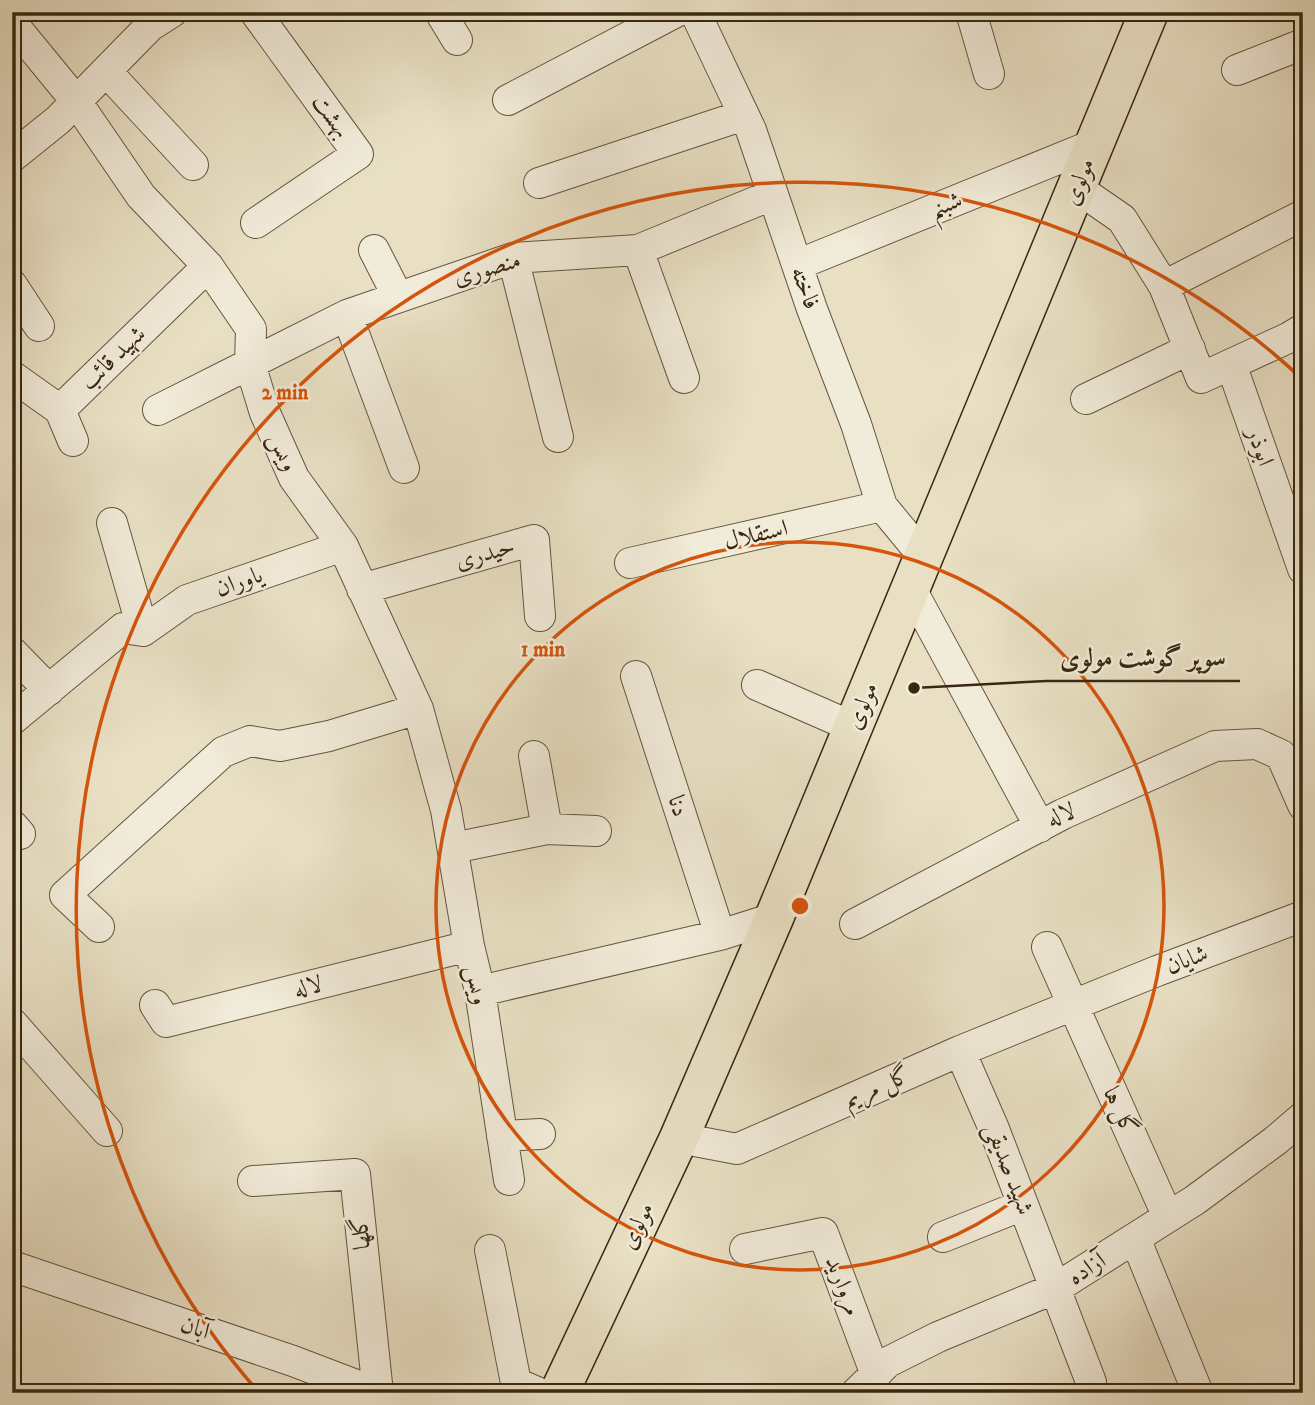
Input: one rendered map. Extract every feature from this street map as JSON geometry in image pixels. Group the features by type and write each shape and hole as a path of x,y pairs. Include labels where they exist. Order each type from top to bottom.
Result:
{"main road":[{"name":"مولوی","path":"559,1393 679,1139 774,918 1149,12"}],"street":[{"path":"12,158 58,120 150,26 172,12"},
{"name":"بهشت","path":"255,12 358,154 256,223"},
{"path":"440,12 457,40"},
{"path":"508,100 676,12"},
{"name":"فاخته","path":"695,12 744,115 856,424 882,506 917,573"},
{"path":"971,12 989,74"},
{"name":"ویس","path":"12,23 76,101 141,196 208,266 251,329 250,364 265,414 294,478 343,546 418,709 446,810 469,946 480,990 509,1180"},
{"path":"1237,71 1303,44"},
{"path":"106,71 193,165"},
{"path":"539,183 744,115"},
{"name":"شبنم","path":"797,265 1095,144"},
{"path":"1077,188 1122,219 1164,286 1201,378 1303,329"},
{"name":"منصوری","path":"158,410 346,315 513,258 638,250 772,195"},
{"path":"1164,286 1303,215"},
{"path":"374,250 398,297"},
{"path":"638,250 684,378"},
{"path":"513,258 558,436"},
{"name":"شهید قائب","path":"12,376 60,410 208,266"},
{"path":"12,285 39,326"},
{"path":"346,315 404,468"},
{"path":"1086,399 1190,349"},
{"name":"ابوذر","path":"1231,364 1303,569"},
{"path":"60,410 73,442"},
{"name":"استقلال","path":"630,563 882,506"},
{"path":"12,720 123,628 143,631 112,523"},
{"name":"حیدری","path":"362,589 534,540 540,616"},
{"name":"یاوران","path":"143,631 187,600 343,546"},
{"name":"لاله","path":"917,573 1040,827 1063,814 1215,746 1257,744 1282,755 1303,805"},
{"path":"12,652 16,653 50,690"},
{"name":"دنا","path":"636,676 720,935"},
{"path":"758,685 853,727"},
{"path":"99,927 65,895 223,752 250,741 280,746 329,736 418,709"},
{"path":"534,756 547,828"},
{"path":"855,924 1040,827"},
{"path":"453,848 547,828 596,831"},
{"name":"شایان","path":"1072,1005 1303,916"},
{"path":"480,990 720,935 774,918"},
{"name":"لاله","path":"155,1005 166,1022 469,946"},
{"name":"گل ها","path":"1047,947 1168,1217"},
{"name":"گل مریم","path":"679,1139 737,1149 1072,1005"},
{"path":"12,1023 107,1131"},
{"name":"شهید صدیقی","path":"960,1051 994,1129 1091,1382"},
{"name":"آزاده","path":"866,1384 888,1362 939,1337 1056,1288 1168,1217 1275,1141 1303,1117"},
{"path":"502,1136 540,1134"},
{"name":"گلها","path":"253,1181 355,1174 378,1393"},
{"path":"943,1237 1023,1205"},
{"name":"مروارید","path":"745,1249 823,1233 866,1384"},
{"path":"1135,1238 1198,1393"},
{"path":"490,1250 516,1383 539,1393"},
{"name":"آبان","path":"12,1266 293,1361 378,1393"}],"place":[{"name":"سوپر گوشت مولوی","path":"914,688"}]}
